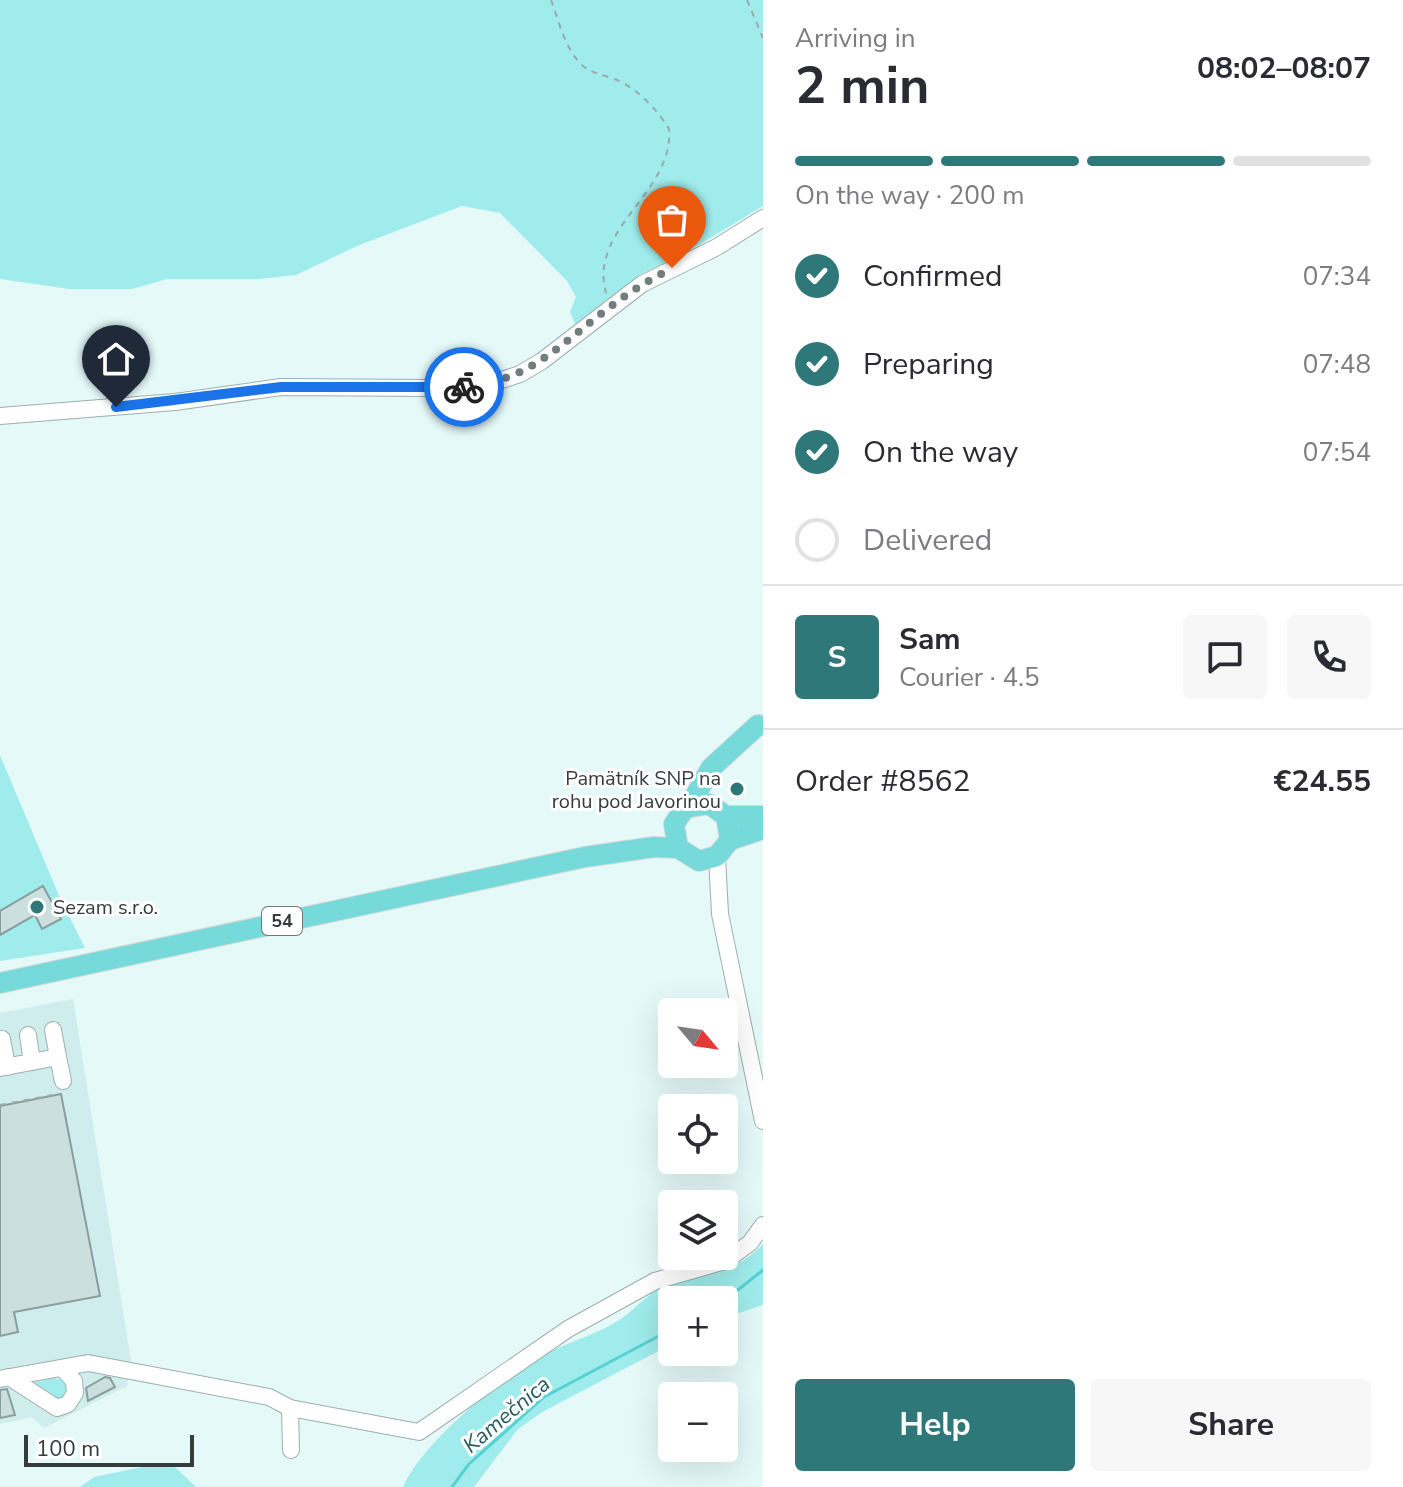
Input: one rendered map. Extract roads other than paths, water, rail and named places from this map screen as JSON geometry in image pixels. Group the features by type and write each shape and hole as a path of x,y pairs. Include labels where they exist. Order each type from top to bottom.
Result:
{"main road":[{"path":"690,805 711,768 760,723"},
{"path":"724,848 716,780 760,723"},
{"path":"690,805 699,803 722,812 763,816"},
{"name":"54","path":"585,857 649,838 674,824 680,813 690,805"},
{"path":"674,824 685,854"},
{"name":"54","path":"0,983 585,857 654,847 706,861 724,848 763,829"}],"street":[{"path":"0,416 175,402 281,387 431,388 496,382 542,361 642,284 740,234 763,218"},
{"path":"720,914 724,848"},
{"path":"685,854 708,881 720,914 763,1121"},
{"path":"53,1030 64,1087"},
{"path":"28,1035 32,1062"},
{"path":"2,1039 3,1068 58,1057"},
{"path":"4,1378 88,1363 269,1397 290,1408 419,1432 568,1329 655,1281 725,1261 750,1243 763,1225"},
{"path":"4,1378 57,1408 68,1404 75,1393 74,1381 62,1368"},
{"path":"290,1408 291,1450"}],"waterway":[{"name":"Kamečnica","path":"738,1290 763,1270"},
{"name":"Kamečnica","path":"452,1487 469,1464 544,1397 658,1336"}],"place":[{"name":"Pamätník SNP na rohu pod Javorinou","path":"737,789"},
{"name":"Sezam s.r.o.","path":"37,907"}]}
